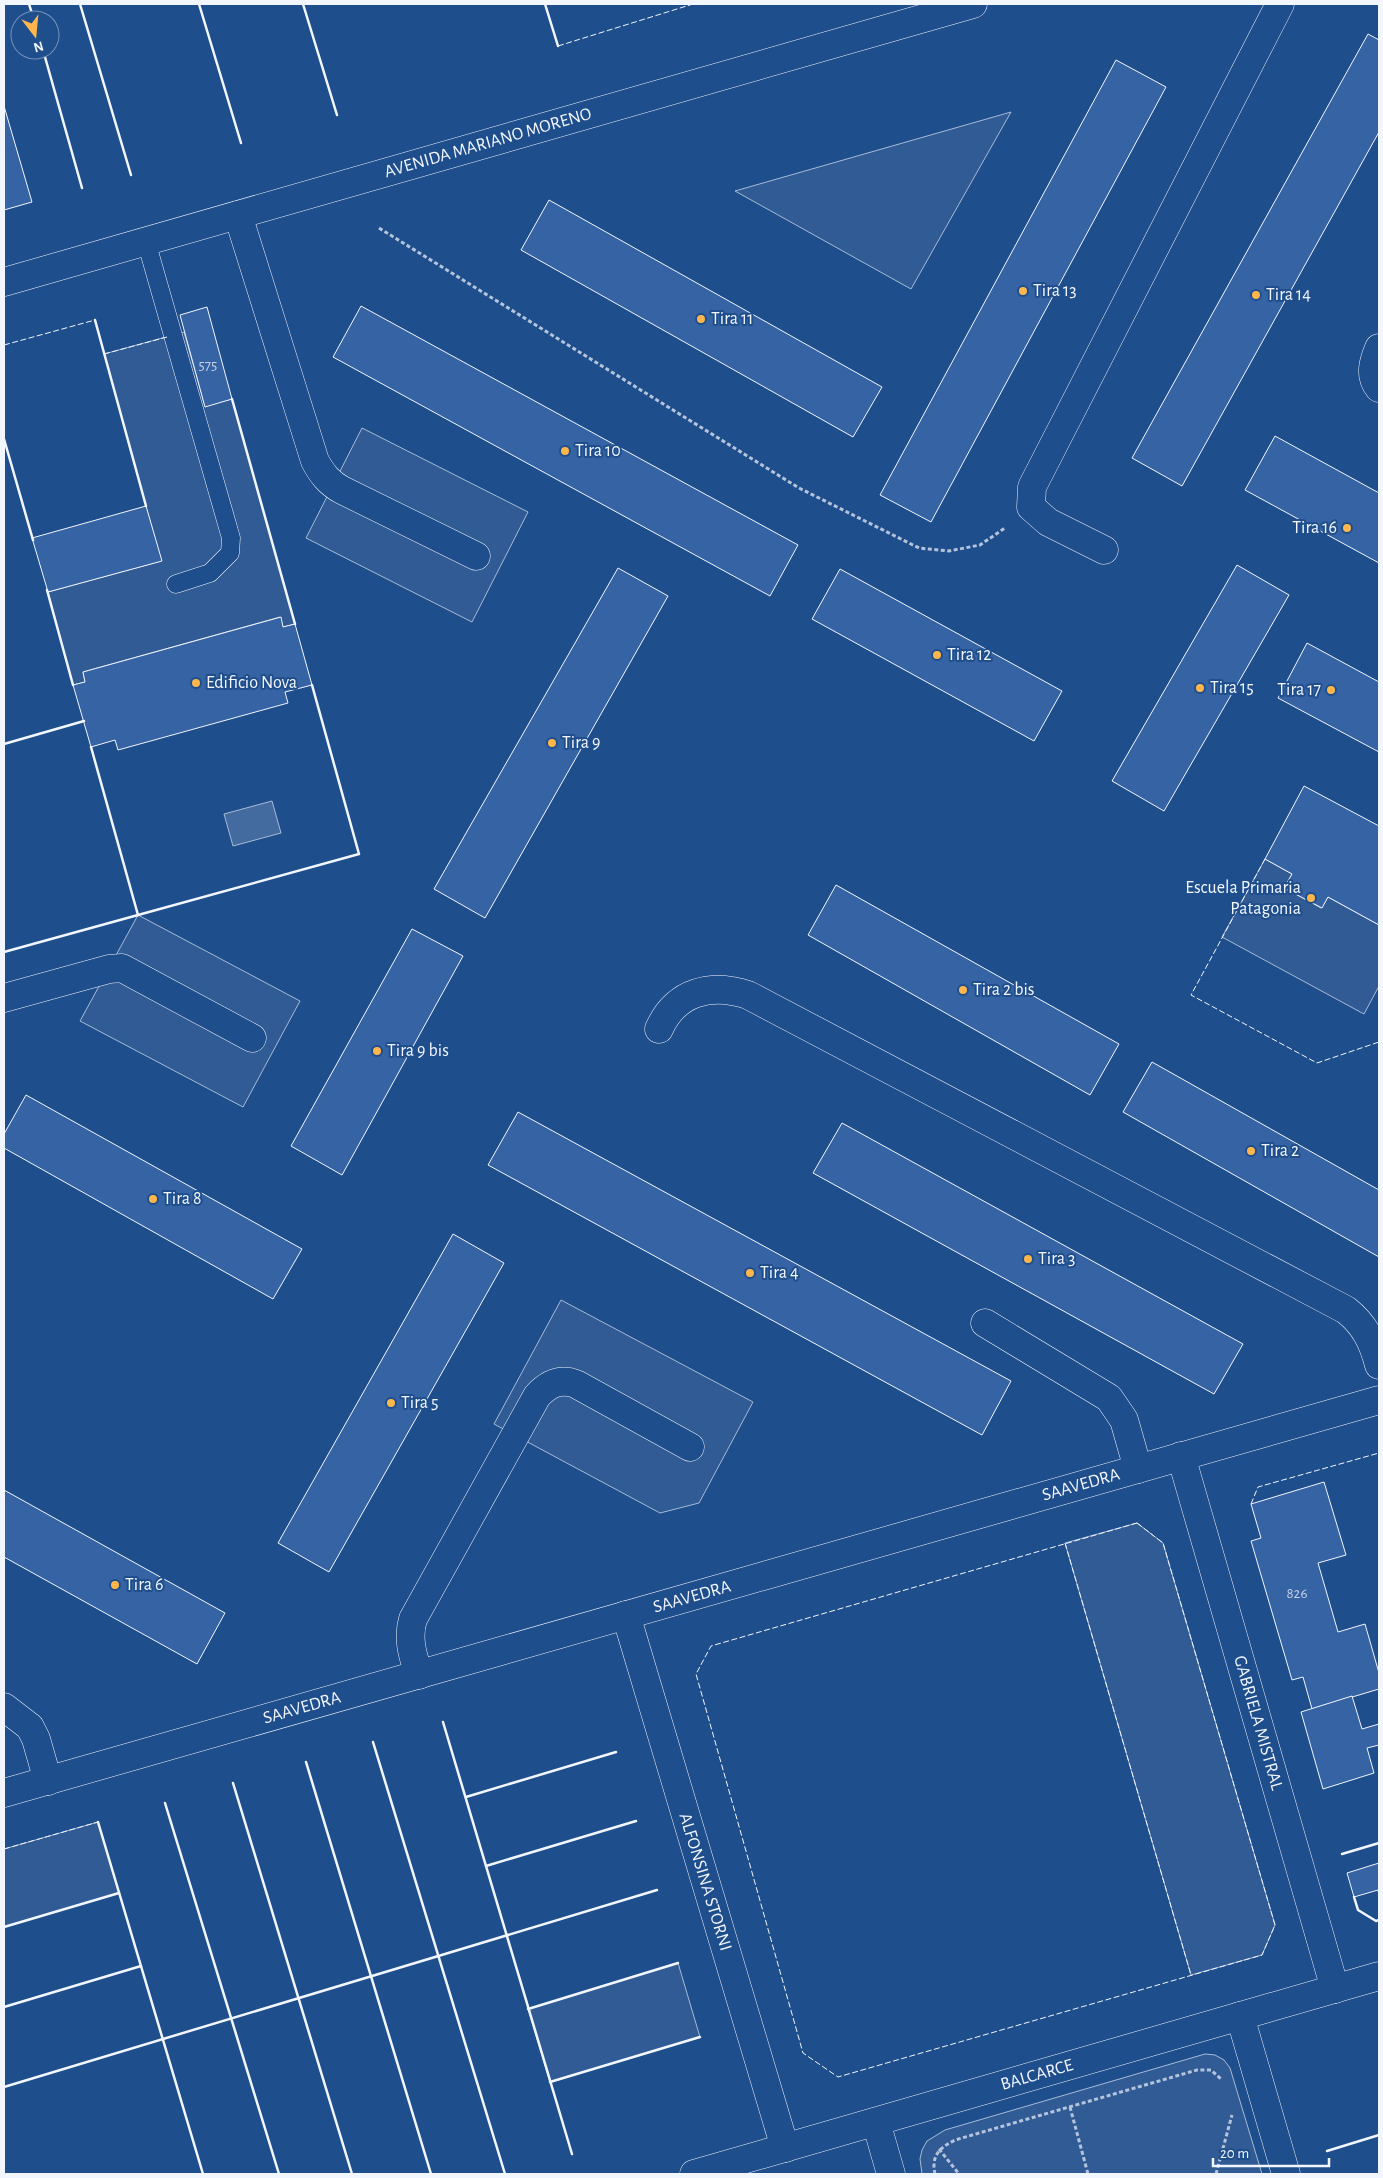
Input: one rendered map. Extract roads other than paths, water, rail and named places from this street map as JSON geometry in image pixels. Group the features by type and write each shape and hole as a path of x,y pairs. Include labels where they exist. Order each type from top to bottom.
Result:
{"street":[{"name":"AVENIDA MARIANO MORENO","path":"4,282 932,9 973,4"},
{"path":"1104,550 1048,522 1031,507 1032,487 1280,4"},
{"path":"238,214 315,461 320,470 333,485 342,490 476,556"},
{"path":"1379,348 1372,375 1379,388"},
{"path":"4,998 109,969 122,968 252,1038"},
{"path":"659,1029 664,1017 672,1007 694,994 721,990 748,995 1346,1310 1363,1325 1369,1335 1379,1365"},
{"path":"985,1323 1109,1398 1124,1420 1138,1469"},
{"path":"419,1675 410,1643 409,1635 412,1619 538,1396 546,1386 560,1381 576,1384 690,1447"},
{"name":"SAAVEDRA","path":"4,1793 1379,1400"},
{"name":"GABRIELA MISTRAL","path":"1181,1456 1335,1989"},
{"name":"ALFONSINA STORNI","path":"626,1616 785,2148"},
{"path":"4,1707 30,1727 36,1739 48,1780"},
{"name":"BALCARCE","path":"694,2174 1379,1976"},
{"path":"1240,2016 1286,2174"},
{"path":"876,2122 892,2174"}],"lane":[{"path":"146,241 174,345 231,538 230,553 210,573 176,584"}],"place":[{"name":"Tira 13","path":"1023,291"},
{"name":"Tira 14","path":"1256,295"},
{"name":"Tira 11","path":"701,319"},
{"name":"Tira 10","path":"565,451"},
{"name":"Tira 16","path":"1347,528"},
{"name":"Tira 12","path":"937,655"},
{"name":"Edificio Nova","path":"196,683"},
{"name":"Tira 15","path":"1200,688"},
{"name":"Tira 17","path":"1331,690"},
{"name":"Tira 9","path":"552,743"},
{"name":"Escuela Primaria Patagonia","path":"1311,898"},
{"name":"Tira 2 bis","path":"963,990"},
{"name":"Tira 9 bis","path":"377,1051"},
{"name":"Tira 2","path":"1251,1151"},
{"name":"Tira 8","path":"153,1199"},
{"name":"Tira 3","path":"1028,1259"},
{"name":"Tira 4","path":"750,1273"},
{"name":"Tira 5","path":"391,1403"},
{"name":"Tira 6","path":"115,1585"}]}
